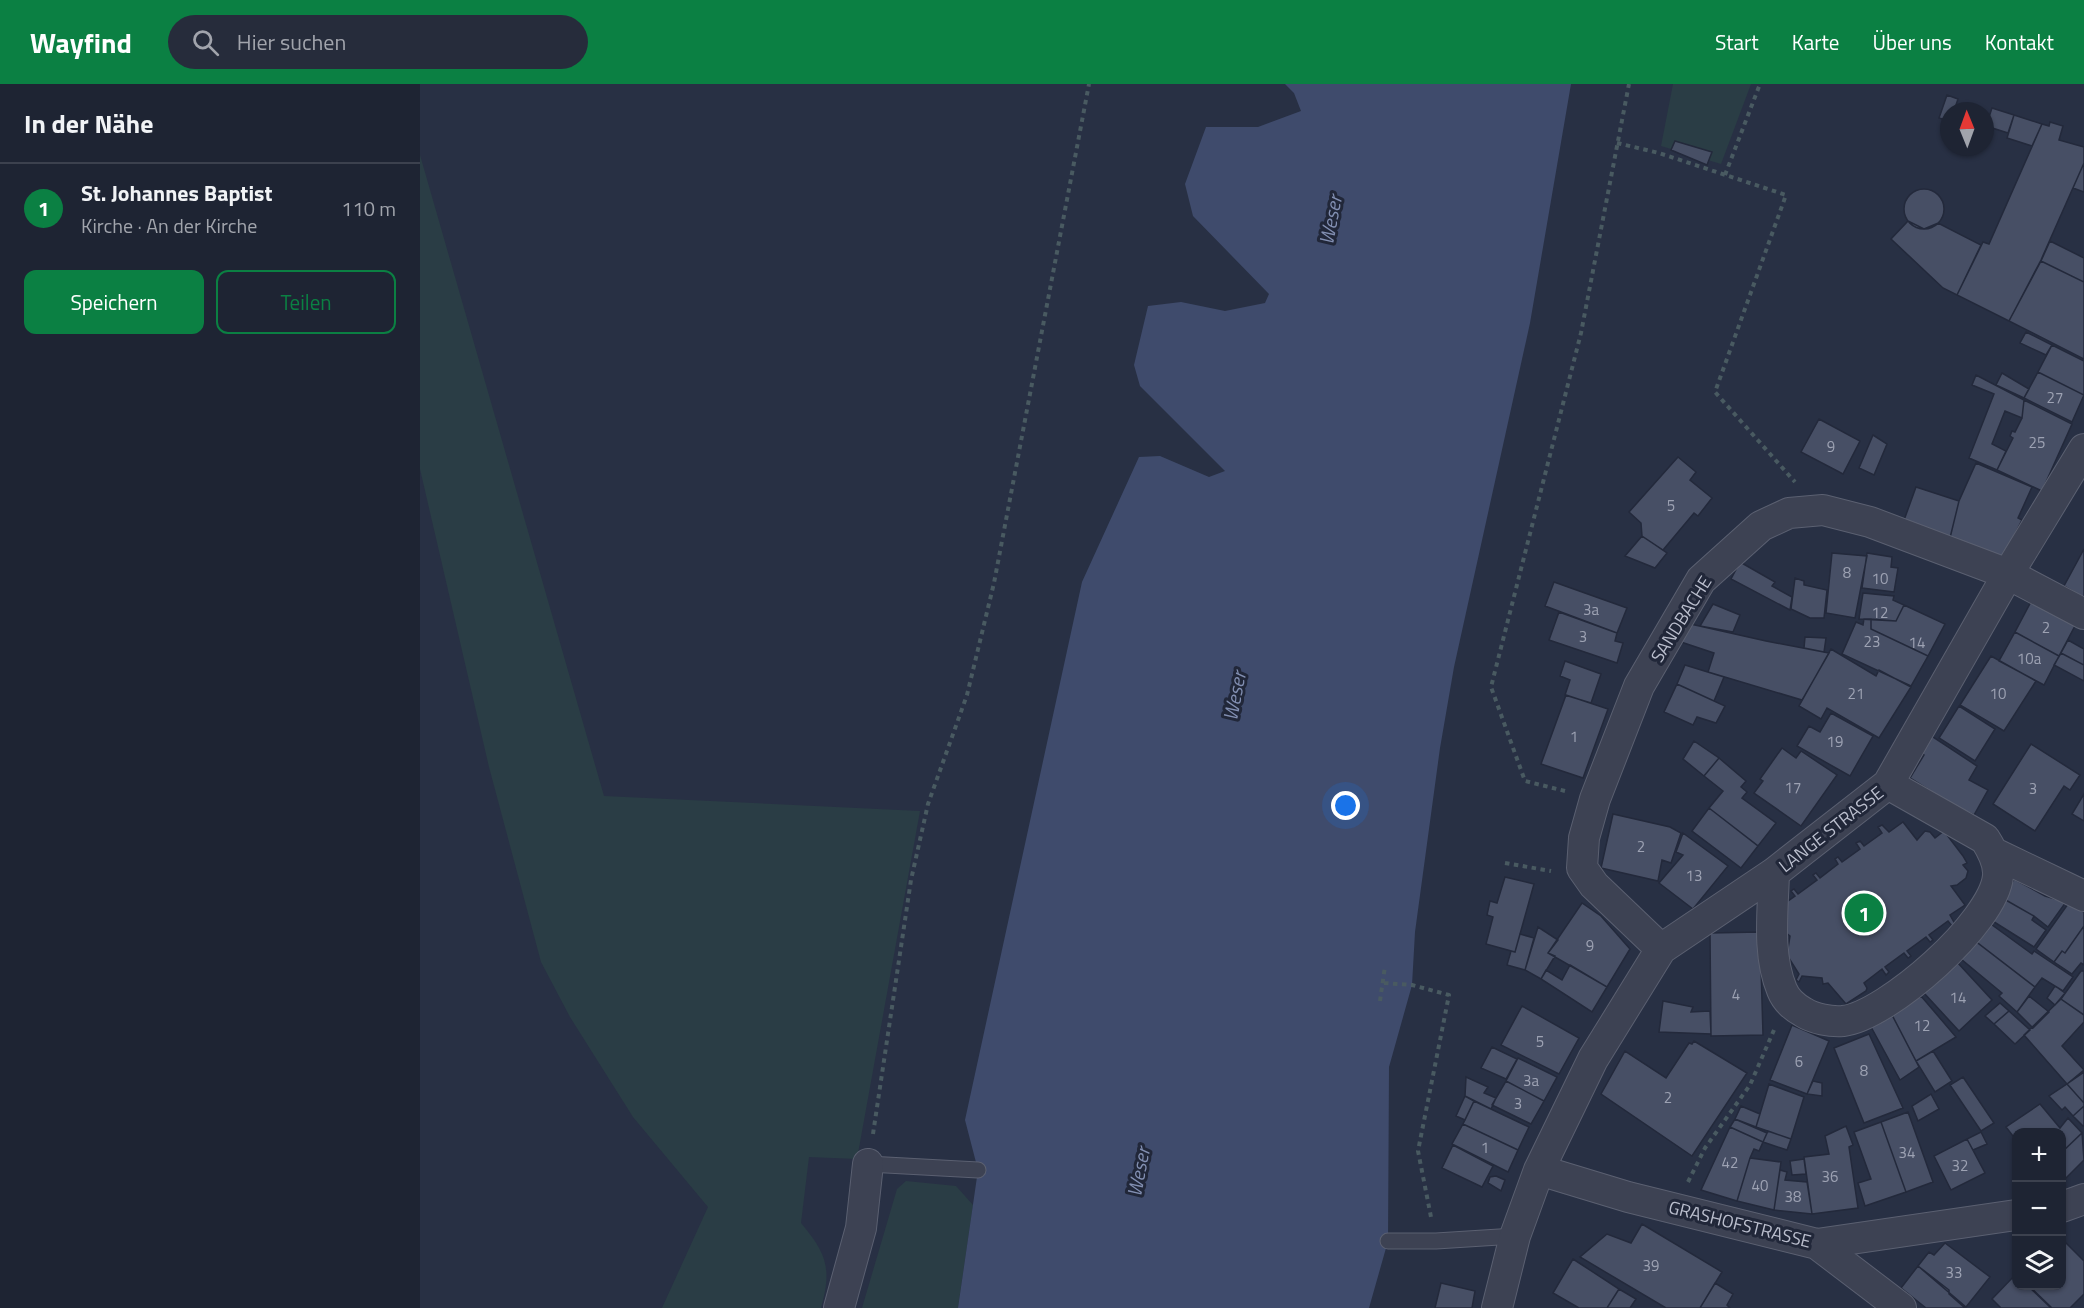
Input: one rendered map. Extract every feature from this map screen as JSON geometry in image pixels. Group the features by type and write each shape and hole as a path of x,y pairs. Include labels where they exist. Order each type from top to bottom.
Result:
{"street":[{"name":"LANGE STRASSE","path":"1497,1308 1515,1236 1539,1170 1593,1059 1661,949 1774,873 1888,784 2008,574 2084,449"},
{"name":"SANDBACHE","path":"1661,949 1594,885 1582,868 1584,838 1595,799 1639,686 1701,580 1761,526 1789,513 1823,510 1870,522 2008,574 2084,614"},
{"path":"1774,873 1772,930 1775,970 1787,999 1793,1006 1809,1016 1842,1021 1859,1016 1904,990 1938,963 1974,924 1991,896 1998,877 1994,853 1985,838 1888,784"},
{"path":"1994,853 2084,896"},
{"path":"839,1308 861,1228 868,1164"},
{"name":"GRASHOFSTRASSE","path":"1539,1170 1675,1209 1817,1244 2012,1216"},
{"path":"2066,1205 2084,1199"},
{"path":"1817,1244 1901,1308"}],"lane":[{"path":"868,1164 978,1170"},
{"path":"1388,1240 1436,1241 1515,1236"}],"path":[{"path":"868,1164 911,880 928,804 967,695 994,583 1089,84"},
{"path":"1595,799 1524,780 1491,687 1581,333 1629,84"},
{"path":"1725,175 1760,84"},
{"path":"1617,143 1786,195 1715,392 1823,510"},
{"path":"1505,862 1526,867"},
{"path":"1380,1001 1385,966"},
{"path":"1384,983 1412,985 1449,994 1418,1151 1436,1241"},
{"path":"1675,1209 1705,1148 1750,1085 1787,999"}],"shaded area":[{"path":"1673,84 1751,84 1721,164 1661,146"},
{"path":"420,155 604,796 920,811 857,1159 809,1157 801,1223 817,1244 825,1262 826,1283 821,1308 662,1308 708,1207 633,1117 570,1017 541,962 489,767 420,469"},
{"path":"906,1181 956,1186 973,1205 958,1308 862,1308 897,1189"}],"water":[{"name":"Weser","path":"1285,84 1571,84 1530,323 1454,667 1440,748 1415,932 1412,985 1389,1067 1388,1241 1369,1308 958,1308 978,1170 965,1120 1082,582 1139,457 1160,456 1209,477 1225,471 1140,386 1134,365 1148,306 1181,302 1225,311 1265,303 1269,294 1193,216 1185,184 1206,127 1258,127 1301,111 1294,93"}],"building":[{"path":"1947,95 1958,99 1957,102 1945,102"},
{"path":"1994,109 2014,115 2008,133 1994,129"},
{"path":"2014,115 2042,124 2032,146 2007,138"},
{"path":"2050,122 2063,126 2059,140 2084,147 2084,163 2041,260 2009,321 1957,295 1983,242 1989,244 2042,124 2049,126"},
{"path":"1675,141 1712,152 1707,165 1671,150"},
{"path":"2084,163 2084,192 2073,188"},
{"path":"1924,189 1938,195 1944,209 1938,223 1924,229 1910,223 1904,209 1910,195"},
{"path":"1908,221 1924,229 1938,223 1981,245 1957,295 1943,288 1891,239"},
{"path":"2050,241 2084,258 2084,282 2041,261"},
{"path":"2041,261 2084,282 2084,359 2009,321"},
{"path":"2026,332 2052,345 2046,355 2020,343"},
{"path":"2052,345 2084,361 2084,395 2038,372"},
{"path":"2038,372 2084,395 2072,422 2024,398"},
{"path":"2002,373 2029,389 2024,398 1996,385"},
{"path":"1976,375 2024,400 2022,418 2005,411 1992,444 2006,451 1997,470 1969,458 1994,394 1972,385"},
{"path":"2024,400 2072,424 2042,491 1997,470 2013,438 2010,436 2012,431 2015,432 2022,418"},
{"path":"1819,419 1860,441 1843,474 1801,452"},
{"path":"1873,435 1887,444 1874,475 1859,468"},
{"path":"1678,457 1696,472 1690,480 1712,498 1698,516 1694,513 1663,550 1642,536 1641,523 1629,512"},
{"path":"1976,463 2032,487 2018,518 2022,520 2002,560 1950,538 1959,501"},
{"path":"1916,487 1959,501 1950,538 1903,523"},
{"path":"1642,536 1667,553 1655,568 1625,556"},
{"path":"2084,549 2084,598 2064,586"},
{"path":"1832,553 1867,556 1855,618 1826,613"},
{"path":"1867,553 1892,557 1891,567 1898,568 1894,592 1862,588"},
{"path":"1740,562 1775,582 1772,586 1792,597 1790,610 1731,579"},
{"path":"1795,578 1804,581 1804,585 1827,590 1824,618 1810,618 1791,609"},
{"path":"1554,582 1627,608 1617,633 1545,606"},
{"path":"1863,593 1894,596 1893,600 1904,605 1896,621 1859,619"},
{"path":"2033,598 2077,622 2059,656 2015,632"},
{"path":"1713,604 1740,615 1733,632 1700,626"},
{"path":"1904,605 1945,624 1928,656 1871,629 1871,619 1896,621"},
{"path":"1559,612 1617,633 1615,641 1623,643 1617,663 1549,640"},
{"path":"1864,619 1871,619 1871,629 1928,656 1911,686 1842,654 1856,622 1863,625"},
{"path":"1686,623 1829,653 1802,700 1708,672 1714,653 1678,641"},
{"path":"2015,632 2059,656 2044,685 1999,661"},
{"path":"1805,637 1826,638 1824,652 1804,648"},
{"path":"2068,640 2084,649 2084,665 2061,653"},
{"path":"1831,649 1876,676 1879,670 1911,687 1879,738 1827,708 1821,719 1799,706"},
{"path":"2061,653 2084,665 2084,681 2054,665"},
{"path":"1991,656 2036,681 2004,731 1960,705"},
{"path":"1565,661 1601,674 1591,703 1565,695 1570,680 1560,676"},
{"path":"1685,665 1724,677 1714,701 1677,684"},
{"path":"1677,684 1725,706 1716,723 1697,717 1693,725 1664,712"},
{"path":"1566,695 1608,709 1583,778 1541,764"},
{"path":"1959,706 1995,729 1975,761 1939,738"},
{"path":"1831,713 1873,736 1850,776 1797,746 1809,726 1820,732"},
{"path":"1927,733 1977,766 1969,780 1988,790 1974,815 1954,806 1910,778 1924,755 1917,750"},
{"path":"1694,741 1719,758 1704,776 1683,759"},
{"path":"2031,744 2080,775 2070,790 2064,786 2035,831 1993,804"},
{"path":"1782,748 1796,758 1801,751 1837,775 1801,826 1754,793 1763,781 1760,779"},
{"path":"1719,758 1746,781 1741,787 1747,792 1742,798 1776,823 1758,846 1709,808 1723,791 1704,776"},
{"path":"2084,794 2084,821 2072,814"},
{"path":"1709,808 1758,846 1741,868 1692,831"},
{"path":"1613,814 1670,827 1681,833 1671,863 1662,860 1658,881 1601,868"},
{"path":"1903,822 1917,840 1925,831 1930,832 1935,838 1944,831 1967,863 1963,865 1968,871 1966,878 1957,885 1951,886 1965,905 1950,915 1955,924 1952,926 1948,921 1929,935 1933,940 1930,942 1926,937 1907,951 1911,956 1908,958 1904,953 1885,967 1889,972 1886,975 1882,969 1864,983 1866,991 1846,1004 1828,983 1823,984 1822,978 1802,976 1799,982 1796,980 1799,974 1787,955 1790,936 1785,932 1774,911 1795,896 1791,891 1794,889 1798,894 1817,880 1813,875 1816,873 1820,878 1838,864 1835,859 1838,857 1842,862 1860,849 1856,843 1860,841 1864,846 1882,833 1878,827 1882,825 1889,832"},
{"path":"1683,833 1728,866 1693,909 1659,883 1683,855 1676,852"},
{"path":"1505,877 1534,884 1515,952 1486,944 1493,917 1487,915 1490,901 1497,903"},
{"path":"2014,879 2045,896 2066,902 2048,927 2004,899"},
{"path":"2004,899 2034,916 2032,920 2046,930 2034,947 1991,920"},
{"path":"1582,903 1601,916 1630,949 1607,987 1548,953"},
{"path":"2068,904 2084,912 2084,926 2065,953 2062,951 2054,962 2036,949"},
{"path":"1988,922 2032,954 2034,951 2073,977 2063,991 2042,978 2035,987 1974,940"},
{"path":"2084,926 2084,965 2081,963 2072,974 2054,962 2062,951 2065,953"},
{"path":"1538,927 1558,940 1548,953 1555,956 1541,979 1525,970"},
{"path":"1760,932 1763,1035 1711,1036 1710,933"},
{"path":"1520,934 1534,938 1525,970 1507,965 1511,951 1515,952"},
{"path":"1974,940 2035,987 2017,1012 1999,996 2002,993 1961,959"},
{"path":"1957,962 1992,1000 1959,1031 1924,993"},
{"path":"1570,965 1607,987 1592,1012 1541,979 1546,970 1562,980"},
{"path":"2081,971 2084,971 2084,1015 2061,999"},
{"path":"2055,986 2065,993 2055,1005 2047,998"},
{"path":"1921,996 1956,1037 1916,1061 1891,1013"},
{"path":"2029,996 2049,1012 2033,1028 2017,1012"},
{"path":"2061,999 2084,1015 2084,1022 2062,1046 2084,1070 2067,1084 2024,1035"},
{"path":"1663,1001 1693,1007 1691,1012 1710,1011 1711,1034 1659,1032"},
{"path":"2000,1003 2009,1011 1994,1024 1985,1016"},
{"path":"1522,1006 1579,1038 1559,1074 1501,1045"},
{"path":"2009,1011 2030,1030 2015,1044 1994,1024"},
{"path":"1891,1013 1919,1067 1900,1080 1870,1025"},
{"path":"1792,1025 1829,1041 1807,1094 1770,1080"},
{"path":"1869,1034 1903,1108 1864,1123 1834,1048"},
{"path":"1694,1041 1747,1073 1692,1156 1601,1094 1625,1051 1666,1078 1689,1043 1692,1044"},
{"path":"1492,1047 1517,1059 1506,1079 1481,1068"},
{"path":"1933,1051 1952,1081 1935,1092 1916,1061"},
{"path":"1518,1058 1557,1077 1544,1101 1506,1081"},
{"path":"2084,1072 2084,1103 2067,1084"},
{"path":"1466,1077 1488,1087 1484,1093 1496,1098 1491,1109 1465,1096"},
{"path":"1963,1077 1994,1123 1981,1131 1950,1085"},
{"path":"1506,1081 1544,1101 1531,1124 1492,1105"},
{"path":"1813,1081 1822,1083 1822,1096 1807,1094"},
{"path":"1769,1084 1804,1097 1791,1139 1756,1127"},
{"path":"2067,1084 2084,1103 2084,1106 2073,1116 2065,1107 2062,1110 2049,1096"},
{"path":"1931,1094 1939,1109 1918,1121 1912,1106"},
{"path":"1465,1096 1474,1101 1465,1120 1456,1116"},
{"path":"1474,1101 1529,1127 1518,1150 1463,1124"},
{"path":"2040,1104 2060,1128 2012,1128 2012,1135 2006,1127"},
{"path":"1741,1106 1760,1114 1756,1127 1735,1119"},
{"path":"2084,1106 2084,1126 2083,1126 2073,1116"},
{"path":"1908,1112 1933,1182 1906,1192 1881,1122"},
{"path":"2068,1118 2082,1133 2066,1148 2066,1128 2060,1128"},
{"path":"1735,1119 1767,1133 1763,1142 1730,1127"},
{"path":"1881,1122 1906,1192 1865,1206 1858,1183 1871,1179 1854,1132"},
{"path":"1463,1124 1518,1150 1508,1172 1452,1144"},
{"path":"1846,1126 1853,1145 1849,1147 1858,1208 1812,1214 1804,1157 1829,1154 1825,1136"},
{"path":"1730,1127 1763,1142 1759,1151 1754,1149 1750,1158 1737,1201 1701,1190"},
{"path":"1768,1131 1791,1139 1787,1150 1763,1142"},
{"path":"1981,1132 1987,1144 1973,1150 1967,1139"},
{"path":"2082,1133 2084,1160 2066,1178 2066,1148"},
{"path":"1967,1139 1985,1173 1951,1190 1934,1156"},
{"path":"1453,1145 1493,1166 1482,1187 1442,1168"},
{"path":"1750,1158 1781,1162 1774,1210 1737,1201"},
{"path":"1804,1159 1806,1174 1792,1175 1790,1161"},
{"path":"1780,1170 1787,1172 1785,1180 1807,1182 1812,1214 1774,1210"},
{"path":"1496,1176 1505,1180 1501,1191 1488,1183 1490,1177"},
{"path":"1642,1224 1722,1272 1700,1308 1666,1308 1580,1257 1607,1234 1631,1243"},
{"path":"1945,1243 1990,1277 1966,1307 1918,1266 1929,1252 1934,1255"},
{"path":"2066,1243 2084,1261 2084,1294 2070,1308 2052,1308 2033,1290 2066,1290"},
{"path":"1573,1259 1619,1289 1607,1308 1579,1308 1553,1293"},
{"path":"1918,1266 1949,1290 1949,1294 1965,1308 1926,1308 1901,1288"},
{"path":"2012,1278 2012,1290 2032,1290 2051,1308 2001,1308 1992,1299"},
{"path":"1441,1283 1475,1291 1472,1308 1435,1308"},
{"path":"1715,1283 1733,1294 1727,1305 1730,1308 1700,1308"},
{"path":"1619,1289 1636,1299 1630,1308 1607,1308"}],"place":[{"name":"St. Johannes Baptist","path":"1864,913"}]}
